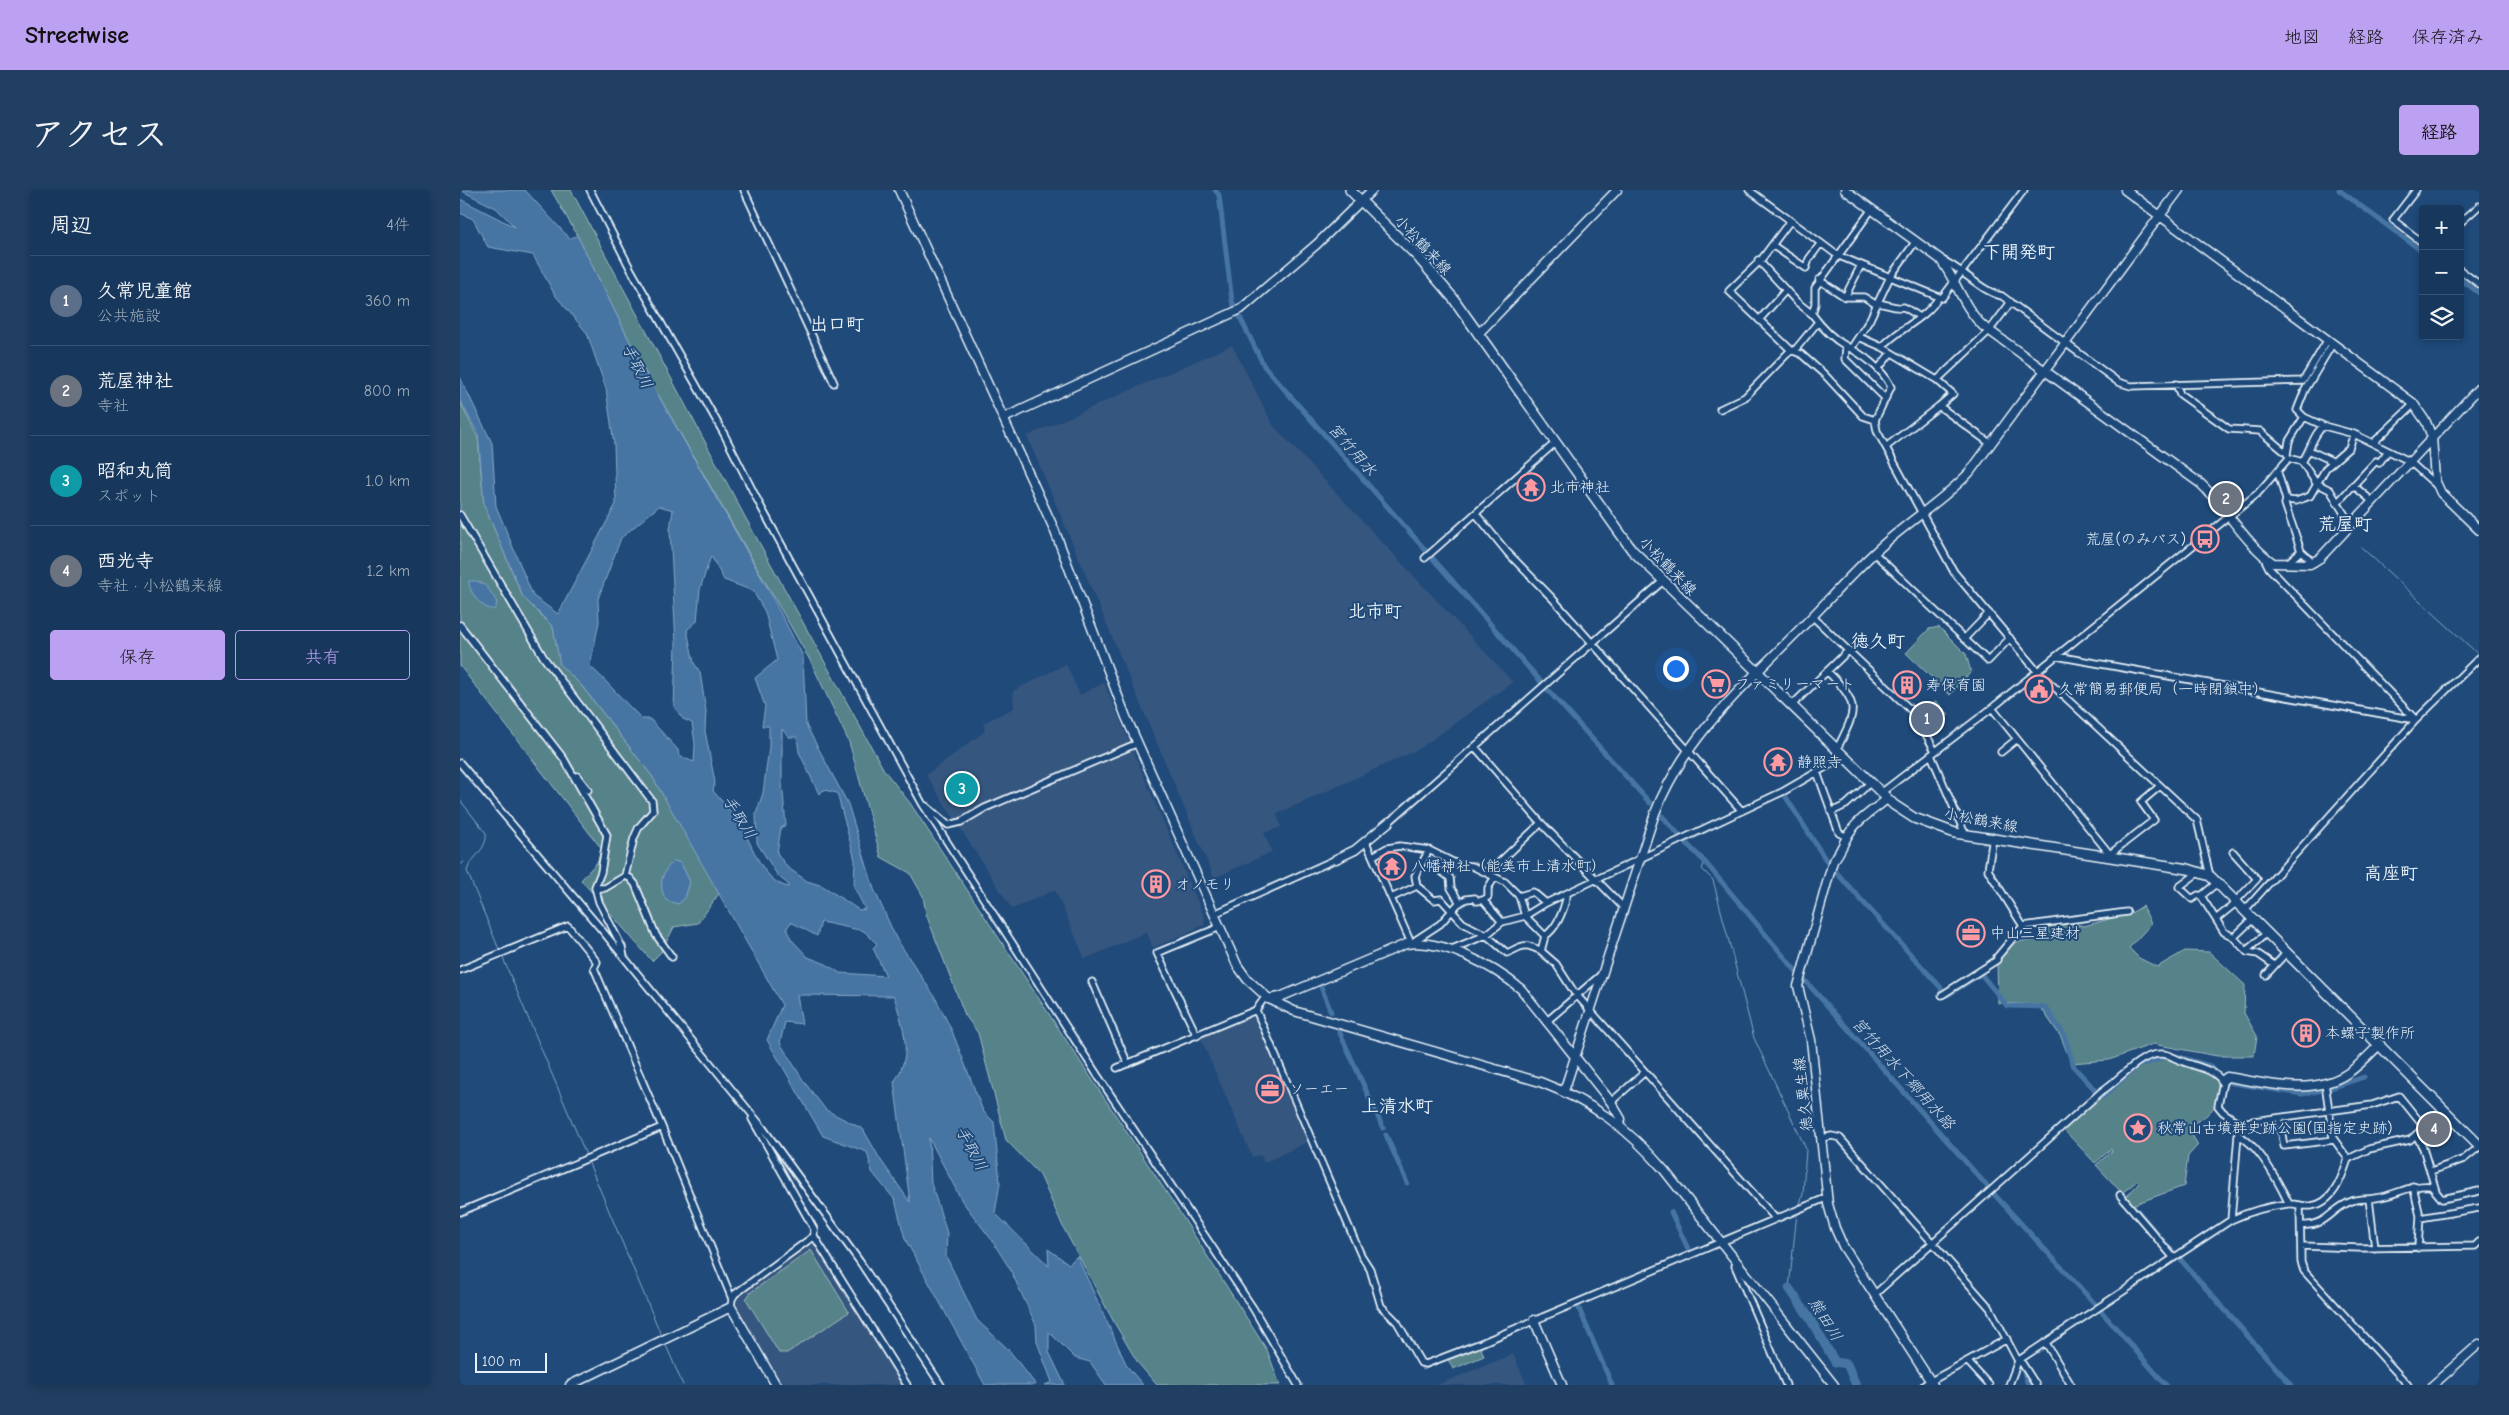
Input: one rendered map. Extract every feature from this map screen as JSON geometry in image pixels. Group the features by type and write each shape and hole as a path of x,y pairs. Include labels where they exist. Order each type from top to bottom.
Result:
{"main road":[{"name":"小松鶴来線","path":"1350,190 1433,272 1632,550 1884,796 1914,818 1955,833 1993,837 2112,856 2199,872 2210,876 2380,1044 2479,1146"}],"street":[{"path":"590,190 630,268 724,434 760,505 922,803 1098,1076 1243,1293 1298,1385"},
{"path":"744,190 834,383"},
{"path":"899,190 1054,529 1138,743 1237,965 1247,979 1266,1000 1294,1011 1533,1080 1564,1091 1620,1125 1651,1156 1834,1385"},
{"path":"1004,418 1238,311 1317,244 1372,190"},
{"path":"1478,334 1617,190"},
{"path":"1749,190 1837,256 1939,297"},
{"path":"1845,190 1940,259 1963,272 1992,294 2002,296 2011,302 2064,345 2118,382 2131,386 2303,381 2330,341"},
{"path":"1882,347 1893,334 1914,324 1939,297 1942,298 2024,190"},
{"path":"2124,190 2414,404 2426,422 2432,437 2433,468 2439,488"},
{"path":"1564,1091 1639,860 1664,790 1687,750 1756,673 1874,553 1956,486 1991,444 2179,190"},
{"path":"2416,190 2393,220 2419,240"},
{"path":"2464,219 2479,206"},
{"path":"1812,314 1815,304 1815,288 1819,280 1872,209"},
{"path":"1790,221 1772,246 1729,290 1759,320 1825,375 1863,416 1875,420"},
{"path":"1885,398 1845,359 1849,346 1859,337 1890,277 1916,242"},
{"path":"1772,246 1806,268 1809,259 1821,243"},
{"path":"1940,259 1969,310 1989,331 2201,484 2262,555 2269,568 2416,720"},
{"path":"1758,260 1818,322 1878,369 1891,387 1875,420 1877,431 1921,515 1954,572 2037,672 2196,820 2210,876"},
{"path":"1844,296 1861,265"},
{"path":"2464,273 2479,284"},
{"path":"1819,280 1844,296 1864,298 1877,304 1889,304 1897,308 1904,307 1920,317"},
{"path":"1759,320 1786,290"},
{"path":"1937,380 1989,331 2011,302"},
{"path":"1720,409 1744,397 1793,350 1818,322"},
{"path":"1859,337 1924,370 1953,394 1886,447"},
{"path":"2330,341 2297,410 2304,417 2324,426 2354,434 2409,461 2439,488 2446,499 2479,530"},
{"path":"1878,369 1891,354"},
{"path":"2176,384 2180,394 2229,429 2260,431 2290,458 2302,462 2316,483 2330,490 2351,525"},
{"path":"2262,555 2273,563 2285,565 2314,563 2479,388"},
{"path":"2373,443 2414,404"},
{"path":"1939,406 1991,444"},
{"path":"2285,452 2289,441 2304,417"},
{"path":"2302,462 2311,450 2319,429 2324,426"},
{"path":"2286,500 2304,500 2310,496 2316,483 2332,461 2349,448 2354,434"},
{"path":"1425,558 1555,443"},
{"path":"2311,450 2332,461"},
{"path":"2337,503 2376,461 2379,463 2388,451"},
{"path":"1884,796 1933,753 2037,672 2256,494 2278,473 2290,458"},
{"path":"2278,473 2286,500 2285,504 2301,551 2314,563"},
{"path":"2354,485 2372,501"},
{"path":"1476,514 1507,552 1519,562 1742,811"},
{"path":"460,516 544,658 652,800 653,811 639,827 634,838 625,876 605,888 595,888"},
{"path":"2285,565 2301,551"},
{"path":"1874,553 1988,661 2010,638"},
{"path":"1214,914 1336,859 1355,850 1366,842 1663,581"},
{"path":"1964,638 1989,613"},
{"path":"1812,616 1915,714 1933,753 1965,834"},
{"path":"460,625 588,790"},
{"path":"1791,706 1848,651"},
{"path":"2056,656 2416,720"},
{"path":"2245,910 2416,720 2479,658"},
{"path":"1452,949 1486,935 1502,922 1525,916 1546,903 1567,895 1742,811 1817,772 1839,754 1854,707 1847,691 1827,671"},
{"path":"1992,708 2112,856 2154,820 2141,802 2160,786"},
{"path":"2001,752 2017,739"},
{"path":"922,803 948,825 961,822 985,808 1138,743"},
{"path":"1475,747 1541,823 1624,908"},
{"path":"460,763 752,1114 860,1262 941,1385"},
{"path":"568,766 596,820 607,835 606,849 595,888 599,902 622,947 624,958"},
{"path":"1817,772 1839,833 1847,837"},
{"path":"1831,812 1846,804 1870,783"},
{"name":"徳久粟生線","path":"1884,796 1857,823 1847,837 1842,850 1833,861 1801,969 1799,978 1800,1000 1811,1040 1830,1214 1839,1237 1929,1384"},
{"path":"1488,873 1541,823"},
{"path":"1993,837 1988,870 2023,926"},
{"path":"1366,842 1411,943"},
{"path":"1373,856 1387,848 1400,846 1429,850 1446,860 1459,865 1472,866 1495,876 1505,882 1519,896 1525,916 1546,936"},
{"path":"1429,850 1415,876 1417,886 1434,900 1441,899 1451,913 1463,923 1486,935 1507,952 1521,945 1527,945 1541,951 1556,964 1576,994 1774,1218"},
{"path":"2216,920 2237,902 2257,879 2233,852"},
{"path":"1446,860 1442,872 1450,878 1451,888 1460,903"},
{"path":"2199,872 2179,887 2192,899 2198,895 2201,896 2217,883"},
{"path":"625,876 630,878 635,884 656,935 672,957"},
{"path":"1411,943 1440,924 1460,903 1475,898 1477,901 1483,900 1488,897 1488,888 1495,876"},
{"path":"1391,898 1417,886"},
{"path":"1519,896 1533,892 1546,903"},
{"path":"1541,951 1546,936 1552,932 1563,912 1567,895"},
{"path":"2201,896 2224,932 2234,938 2246,951 2258,954 2274,965"},
{"path":"1483,900 1502,922"},
{"path":"1942,995 1997,960 2023,926 2127,912"},
{"path":"2234,938 2254,918"},
{"path":"460,970 568,926 597,962 594,968 662,1127 731,1303 776,1385"},
{"path":"1197,1036 1158,953 1220,927"},
{"path":"2246,951 2268,932"},
{"path":"1117,1068 1256,1010 1266,1000 1280,997 1393,948 1411,943 1431,943 1452,949 1512,982 1521,989 1611,1102 1621,1119 1620,1125"},
{"path":"2266,975 2287,952"},
{"path":"1546,1022 1576,994 1603,973"},
{"path":"1092,982 1128,1064"},
{"path":"1256,1010 1360,1255 1370,1269 1381,1306 1397,1322 1421,1363 1426,1364 1481,1344 1828,1196"},
{"path":"2222,1080 2227,1077 2292,1087 2314,1086 2347,1074 2380,1044"},
{"path":"1875,1294 2135,1064 2159,1055 2169,1056 2209,1070 2222,1080"},
{"path":"1611,1102 1645,1072"},
{"path":"2222,1080 2218,1106 2239,1124 2372,1105 2400,1096 2424,1127"},
{"path":"2325,1083 2334,1140 2348,1159"},
{"path":"2009,1385 2019,1361 2231,1220 2247,1213 2289,1204 2313,1206 2331,1195 2341,1182 2348,1159 2369,1149 2410,1140 2444,1110"},
{"path":"752,1114 752,1121 814,1229 814,1236 907,1385"},
{"path":"2279,1118 2284,1146 2334,1140"},
{"path":"2231,1220 2239,1124"},
{"path":"460,1212 662,1127"},
{"path":"2238,1135 2254,1148 2280,1186 2289,1204"},
{"path":"2416,1135 2431,1171 2437,1193"},
{"path":"1821,1138 1840,1138 1990,1308 2019,1361 2036,1385"},
{"path":"2431,1171 2464,1159 2479,1146"},
{"path":"2302,1225 2312,1226 2326,1220 2342,1206 2352,1201 2369,1199 2413,1186 2431,1186 2442,1199 2479,1191"},
{"path":"2413,1186 2420,1218 2418,1248"},
{"path":"2120,1195 2174,1258"},
{"path":"2369,1199 2375,1248"},
{"path":"2300,1205 2303,1246 2301,1262 2304,1271 2408,1385"},
{"path":"2420,1218 2479,1208"},
{"path":"570,1385 731,1303 735,1294 814,1236"},
{"path":"2303,1246 2418,1248 2475,1246 2479,1242"},
{"path":"1738,1263 1735,1266 1786,1385"},
{"path":"1534,1320 1562,1385"},
{"path":"1929,1384 2007,1339"},
{"path":"2046,1342 2071,1385"},
{"path":"2433,1385 2479,1344"},
{"path":"1967,1361 1989,1385"}],"shaded area":[{"path":"1232,345 1273,425 1513,682 1419,749 1277,814 1281,827 1264,833 1272,852 1214,878 1027,436"},
{"path":"1066,664 1080,695 1104,683 1205,919 1204,925 1153,948 1147,932 1085,959 1055,890 1012,909 926,775 985,731 983,723 1014,708 1013,691"},
{"name":"ソーエー","path":"1254,1013 1309,1141 1264,1163 1261,1155 1252,1157 1200,1037"},
{"path":"812,1240 905,1385 781,1385 736,1307 737,1297"},
{"path":"1513,1354 1527,1385 1437,1385"}],"green space":[{"path":"551,190 571,190 744,515 884,770 910,803 1182,1216 1267,1350 1280,1385 1157,1385 1138,1363 1064,1229 1040,1175 1006,1140 978,1033 965,1015 926,914 923,896 910,873 881,857 849,742 811,662 644,370 577,235"},
{"path":"460,402 478,438 484,505 523,597 553,627 561,665 581,685 652,776 720,892 698,923 674,927 662,951 652,961 581,880 598,861 601,848 460,666"},
{"path":"1939,627 1966,654 1971,672 1950,695 1906,653 1929,629"},
{"path":"1936,701 1949,714 1943,719 1930,706"},
{"path":"2143,906 2151,924 2129,948 2139,958 2157,967 2185,951 2209,952 2245,985 2244,1013 2257,1036 2254,1056 2217,1056 2153,1044 2109,1060 2071,1063 2061,1037 2039,1005 1998,1003 1997,964 2012,943 2039,938 2054,919 2084,926 2131,913"},
{"path":"2159,1058 2193,1065 2215,1077 2221,1083 2218,1098 2213,1108 2193,1124 2192,1135 2198,1145 2188,1156 2184,1186 2132,1205 2126,1197 2139,1183 2137,1181 2122,1193 2096,1165 2112,1151 2111,1149 2095,1163 2064,1130 2123,1078 2148,1062"},
{"path":"811,1250 849,1312 787,1353 779,1353 746,1299 751,1292"},
{"path":"1480,1346 1484,1356 1453,1369 1448,1359"}],"water":[{"name":"手取川","path":"460,190 525,190 570,239 577,235 644,370 768,589 803,656 806,725 848,804 874,889 896,938 935,997 952,1031 983,1111 994,1122 1000,1183 995,1213 1049,1266 1048,1249 1069,1264 1077,1256 1127,1366 1143,1385 1106,1385 1090,1362 1075,1358 1049,1332 1049,1352 1065,1385 1045,1385 1052,1382 1037,1342 1036,1325 1010,1269 991,1239 962,1201 929,1138 931,1183 947,1233 946,1256 977,1320 1009,1350 1036,1385 985,1385 905,1239 895,1200 872,1172 867,1152 823,1136 767,1040 782,1005 652,776 581,685 560,665 553,627 523,597 484,505 478,434 460,400 460,377 492,443 496,506 533,596 558,614 616,504 614,444 606,389 587,333 555,295 533,255 488,247 473,219 460,213 460,199 515,227 496,208","holes":["659,506 673,510 670,529 676,644 674,707 683,719 692,723 695,744 694,762 679,756 678,750 650,719 642,719 590,666 599,622 598,599 621,538","711,556 724,580 753,591 765,612 777,660 755,678 765,706 762,726 769,726 769,747 763,793 756,814 757,843 778,876 789,885 788,887 778,883 763,868 742,827 713,791 715,782 705,731 706,711 700,672 694,663 687,630 697,621 700,589","782,729 789,737 797,737 799,752 819,794 824,790 837,793 855,860 854,887 865,909 859,910 823,886 807,881 787,867 777,853 781,828 786,825 782,783","791,922 817,936 821,922 864,931 877,944 873,948 886,976 840,973 826,964 808,957 791,939 787,928","797,995 894,996 905,1040 904,1061 894,1082 910,1202 880,1159 863,1129 826,1110 805,1083 780,1043 785,1022 802,1024"]},
{"path":"469,581 479,582 486,587 497,603 495,609 486,607 478,600 471,590"},
{"path":"674,861 681,863 690,882 685,898 678,904 666,900 662,890 664,874"}],"waterway":[{"name":"宮竹用水","path":"1215,190 1219,195 1232,301 1264,366 1542,683"},
{"path":"2339,190 2420,250"},
{"path":"2464,282 2479,293"},
{"path":"2361,547 2478,654"},
{"name":"宮竹用水下郷用水路","path":"1546,688 1650,803"},
{"path":"1779,796 1784,794 1829,865"},
{"path":"460,800 486,833 484,844 467,871 500,952"},
{"name":"宮竹用水下郷用水路","path":"1662,816 1680,836"},
{"path":"1685,841 1711,828"},
{"name":"宮竹用水下郷用水路","path":"1684,841 1705,862 1796,971"},
{"path":"460,865 464,862"},
{"path":"1705,862 1702,869 1713,880 1754,1038 1806,1149 1803,1194 1799,1207"},
{"path":"1836,872 1851,889"},
{"path":"1854,892 1942,989"},
{"path":"502,956 587,1157"},
{"path":"1948,995 1981,974 2007,1006 2045,1007 2064,1035 2074,1067 2097,1092"},
{"name":"宮竹用水下郷用水路","path":"1802,977 1987,1186"},
{"path":"1321,987 1331,1012"},
{"path":"1339,1031 1383,1128"},
{"path":"2176,1056 2210,1066 2219,1075"},
{"path":"2103,1097 2136,1067 2160,1059"},
{"path":"2328,1089 2364,1077"},
{"path":"2226,1082 2302,1094 2323,1090"},
{"path":"1306,1117 1321,1155"},
{"path":"1386,1135 1407,1183"},
{"path":"588,1161 662,1337"},
{"name":"宮竹用水下郷用水路","path":"1992,1192 2096,1305"},
{"path":"2135,1208 2173,1252"},
{"path":"1671,1212 1689,1251"},
{"path":"1789,1288 1797,1213"},
{"path":"2180,1259 2291,1385"},
{"name":"熊田川","path":"1789,1288 1809,1317 1835,1362 1847,1364 1856,1385"},
{"path":"1577,1304 1612,1385"},
{"path":"1376,1308 1395,1324 1400,1332"},
{"name":"宮竹用水下郷用水路","path":"2100,1310 2166,1385"},
{"path":"665,1343 683,1385"},
{"path":"1420,1365 1423,1370 1469,1350"},
{"path":"2023,1369 2028,1385"}],"place":[{"name":"北市神社","path":"1531,487"},
{"name":"荒屋神社","path":"2226,499"},
{"name":"荒屋(のみバス)","path":"2205,539"},
{"name":"ファミリーマート","path":"1716,684"},
{"name":"寿保育園","path":"1907,685"},
{"name":"久常簡易郵便局（一時閉鎖中）","path":"2039,689"},
{"name":"久常児童館","path":"1927,719"},
{"name":"静照寺","path":"1778,762"},
{"name":"昭和丸筒","path":"962,789"},
{"name":"八幡神社（能美市上清水町）","path":"1392,866"},
{"name":"オノモリ","path":"1156,884"},
{"name":"中山三星建材","path":"1971,933"},
{"name":"本螺子製作所","path":"2306,1033"},
{"name":"ソーエー","path":"1270,1089"},
{"name":"秋常山古墳群史跡公園(国指定史跡)","path":"2138,1128"},
{"name":"西光寺","path":"2434,1129"}],"district":[{"name":"下開発町","path":"2019,252"},
{"name":"出口町","path":"837,324"},
{"name":"荒屋町","path":"2345,524"},
{"name":"北市町","path":"1375,611"},
{"name":"徳久町","path":"1878,641"},
{"name":"高座町","path":"2391,873"},
{"name":"上清水町","path":"1397,1106"}]}
